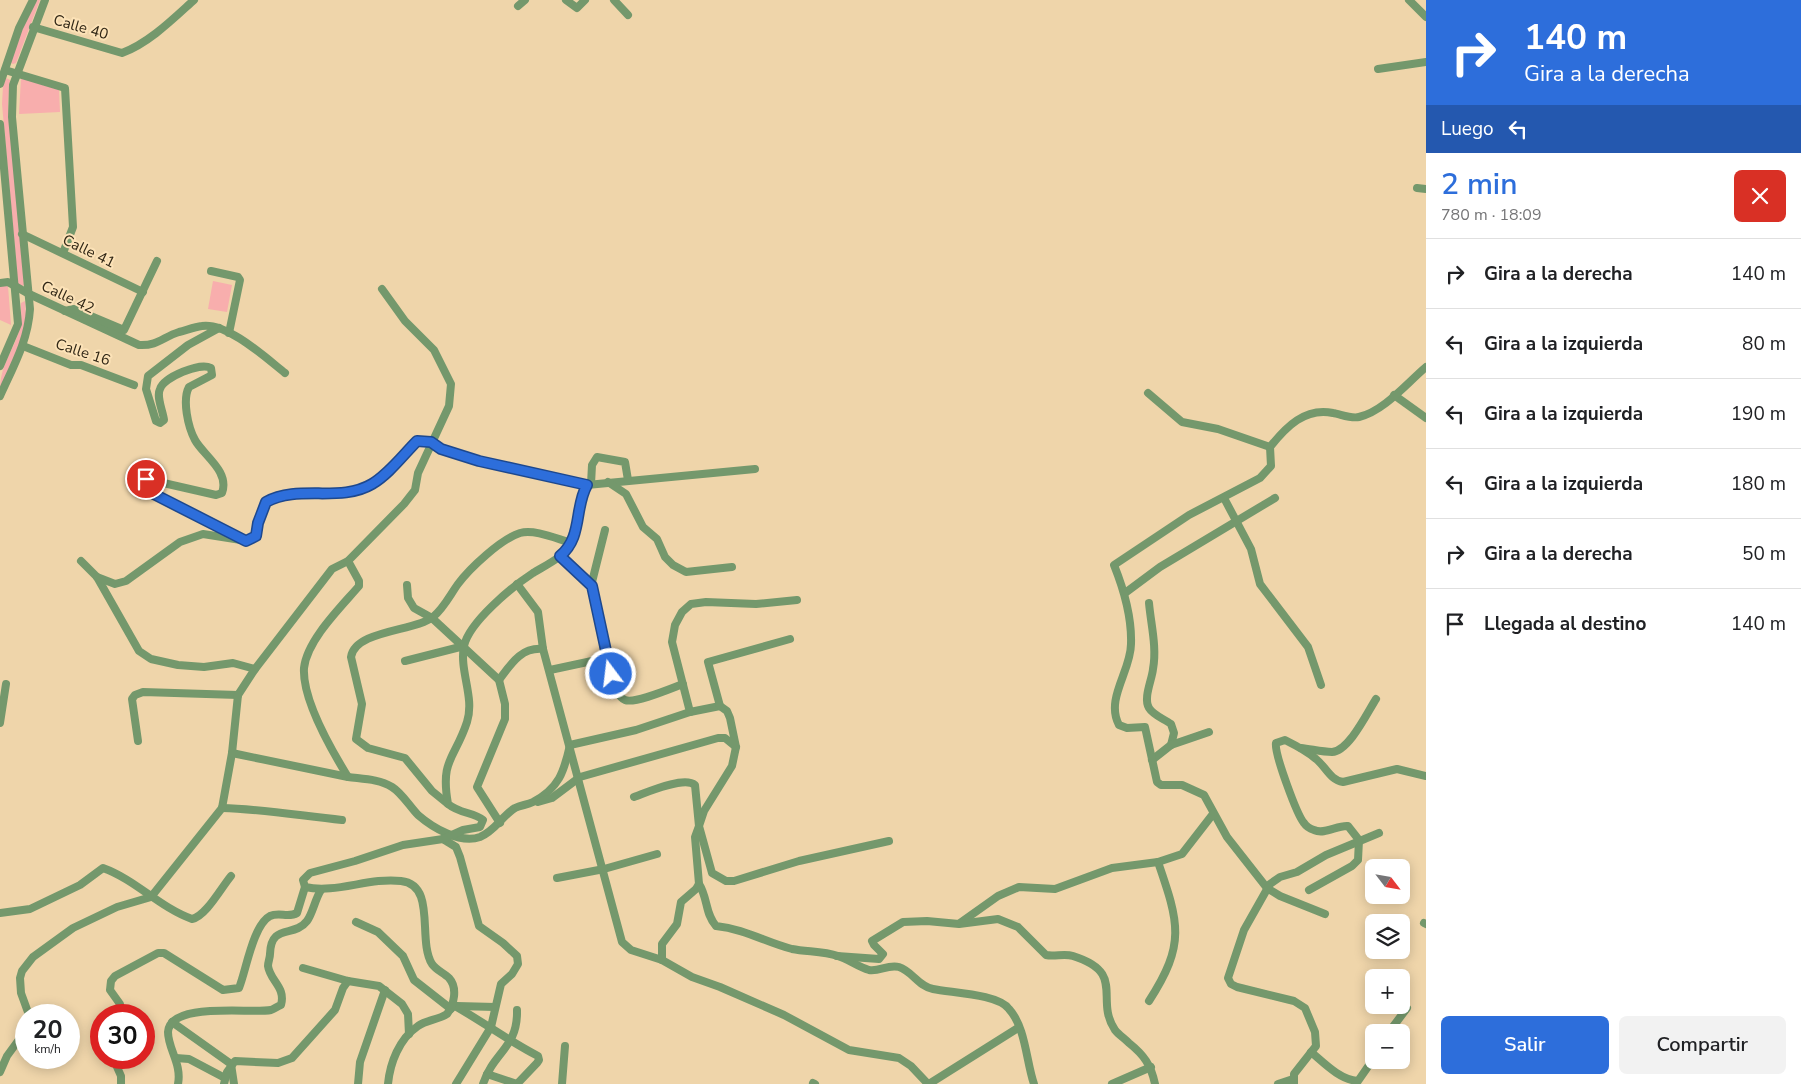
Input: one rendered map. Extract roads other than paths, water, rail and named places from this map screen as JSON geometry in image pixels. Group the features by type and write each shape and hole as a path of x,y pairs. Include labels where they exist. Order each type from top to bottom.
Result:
{"street":[{"path":"0,84 19,28 33,0"},
{"path":"0,396 23,346 29,322 29,294 22,234 12,106 16,74 45,0"},
{"name":"Calle 40","path":"33,27 122,53 133,49 194,0"},
{"path":"518,6 525,0"},
{"path":"566,0 571,6 577,8 585,0"},
{"path":"614,0 628,15"},
{"path":"1409,0 1426,17"},
{"path":"1378,69 1426,62"},
{"path":"4,70 62,86 66,91 73,227 63,253"},
{"path":"0,124 18,324 0,366"},
{"path":"1417,188 1426,189"},
{"name":"Calle 41","path":"22,234 143,292"},
{"path":"65,311 74,309 124,330 157,261"},
{"path":"211,271 238,277 240,280 230,333"},
{"name":"Calle 42","path":"0,283 8,282 29,294 124,339 147,345 158,344 175,334 202,326 219,328"},
{"path":"25,1004 21,993 20,978 22,971 33,957 73,928 117,907 151,897 222,808 232,753 238,695 254,670 332,569 348,560 404,504 415,490 418,473 449,406 451,384 434,350 405,321 382,289"},
{"path":"246,541 140,487 140,484 146,479 156,480 216,495 222,493 223,484 214,462 195,440 185,403 189,387 212,375 211,368 199,366 190,368 162,385 159,393 164,420 160,423 156,421 146,385 148,376 188,345 219,328 230,333 285,373"},
{"name":"Calle 16","path":"23,346 71,365 81,365 134,384"},
{"path":"1325,914 1280,896 1267,888 1259,875 1237,852 1214,814 1208,800 1199,791 1182,785 1161,785 1157,782 1145,727 1127,728 1119,726 1115,713 1115,703 1131,644 1125,593 1114,565 1189,514 1224,498 1267,472 1271,466 1270,447 1296,420 1312,412 1325,411 1356,418 1372,413 1426,367"},
{"path":"1148,393 1182,422 1218,429 1270,447"},
{"path":"1394,396 1426,418"},
{"path":"97,578 116,584 126,581 180,542 203,534 246,541 256,536 262,508 272,498 295,493 346,492 365,487 382,477 417,441 431,442 441,449 479,461 589,484 756,469"},
{"path":"448,804 445,772 467,722 469,708 464,646 470,634 492,606 517,584 560,556 572,543 577,529 583,491 589,484 592,465 597,457 625,462 628,480"},
{"path":"608,482 626,494 643,527 657,539 665,557 673,565 686,572 732,567"},
{"path":"1224,498 1251,549 1260,584 1308,647 1321,685"},
{"path":"1125,593 1160,567 1275,498"},
{"path":"605,530 592,586 606,658 616,691 626,701 631,701 684,684"},
{"path":"120,1004 110,990 111,981 115,976 158,953 164,953 223,990 239,988 249,955 265,920 272,915 293,916 297,913 305,887 303,880 310,873 356,861 403,845 447,837 463,830 480,827 483,820 479,816 461,813 448,804 432,791 405,758 368,748 356,739 362,704 351,658 352,652 361,644 391,630 432,618 448,600 467,572 520,533 534,533 572,543"},
{"path":"560,556 592,586"},
{"path":"348,560 359,581 359,586 326,624 313,645 304,668 317,720 326,742 348,778"},
{"path":"81,561 97,578 139,651 146,657 178,665 204,667 233,663 254,670"},
{"path":"517,584 538,612 543,650 580,778 622,942 631,950 662,960 692,978 720,987 798,1022 849,1050 898,1058 911,1066 928,1084 1018,1028"},
{"path":"407,585 410,603 432,618 499,680 505,719 477,787 500,822"},
{"path":"690,712 672,642 675,625 682,612 691,604 722,602 756,604 797,600"},
{"path":"1149,603 1154,645 1154,668 1147,702 1154,714 1171,724 1174,733 1171,745"},
{"path":"790,639 708,662 720,706 727,711 730,718 736,747 732,766 704,811 695,837 699,884 707,901 709,919 716,926 739,929 792,949 837,956 879,959 883,954 874,946 872,941 903,922 927,921 959,924 998,919 1018,927 1046,955 1072,956 1090,963 1106,979 1107,1000 1114,1028 1146,1060 1151,1067 1155,1084"},
{"path":"405,661 464,646"},
{"path":"499,680 517,656 534,648 543,650"},
{"path":"550,670 606,658"},
{"path":"0,723 6,684"},
{"path":"138,741 132,699 138,694 238,695"},
{"path":"1299,747 1332,752 1341,750 1350,740 1376,700"},
{"path":"570,745 636,730 690,712 720,706"},
{"path":"1152,760 1171,745 1210,732"},
{"path":"447,837 465,838 480,836 500,822 512,810 522,805 552,798 580,778 718,738 725,738 736,747"},
{"path":"1309,890 1352,866 1358,860 1359,840 1348,826 1341,826 1322,832 1316,831 1304,823 1281,768 1275,747 1280,740 1285,740 1299,747 1315,758 1337,781 1343,782 1397,769 1426,776"},
{"path":"531,804 558,783 564,771 570,745"},
{"path":"232,753 348,778 374,780 393,788 420,816 447,837 456,847 479,926 503,943 517,956 518,964 512,974 501,984 491,1027 456,1084"},
{"path":"634,797 682,782 691,782 695,785 699,826 712,873 726,881 799,861 889,841"},
{"path":"222,808 253,808 292,816 342,820"},
{"path":"959,924 998,896 1019,886 1056,889 1112,868 1158,862 1182,854 1214,814"},
{"path":"1278,1084 1293,1082 1300,1065 1311,1052 1317,1039 1305,1008 1294,1001 1237,988 1231,984 1228,978 1244,930 1267,888 1280,877 1297,872 1326,855 1379,833"},
{"path":"557,878 604,869 658,854"},
{"path":"1149,1002 1162,982 1173,953 1177,933 1174,907 1158,862"},
{"path":"0,913 30,909 80,885 103,868 121,874 151,897 183,916 192,919 199,918 231,876"},
{"path":"305,887 321,890 394,880 404,881 414,886 419,892 424,907 424,937 429,958 434,966 450,979 453,985 452,1007 444,1016 418,1025 409,1034 394,1057 388,1084"},
{"path":"662,960 662,944 676,924 681,902 696,890 699,884"},
{"path":"178,1084 176,1058 168,1030 172,1022 176,1018 205,1012 225,1009 271,1010 281,1005 283,998 281,988 268,964 270,947 273,939 280,932 300,927 308,921 321,890"},
{"path":"356,922 378,932 403,956 414,980 452,1007 491,1027 510,1042 538,1056 539,1060 517,1084 487,1074"},
{"path":"837,956 870,970 898,966 906,970 920,984 928,988 956,994 981,996 1002,1002 1014,1017 1029,1058 1029,1070 1034,1084"},
{"path":"303,968 348,981 379,986 402,1004 408,1014 409,1034"},
{"path":"176,1058 190,1059 224,1081 231,1064 235,1061 278,1063 292,1058 335,1010 343,988 348,981"},
{"path":"358,1084 360,1062 384,990"},
{"path":"452,1007 495,1007"},
{"path":"483,1084 487,1074 510,1042 518,1026 517,1010"},
{"path":"172,1022 231,1064 234,1084"},
{"path":"0,1072 7,1056 15,1045"},
{"path":"562,1084 565,1046"},
{"path":"1311,1052 1336,1072 1351,1080 1358,1081 1367,1069"},
{"path":"1112,1084 1151,1067"},
{"path":"118,1069 121,1076 121,1084"}]}
